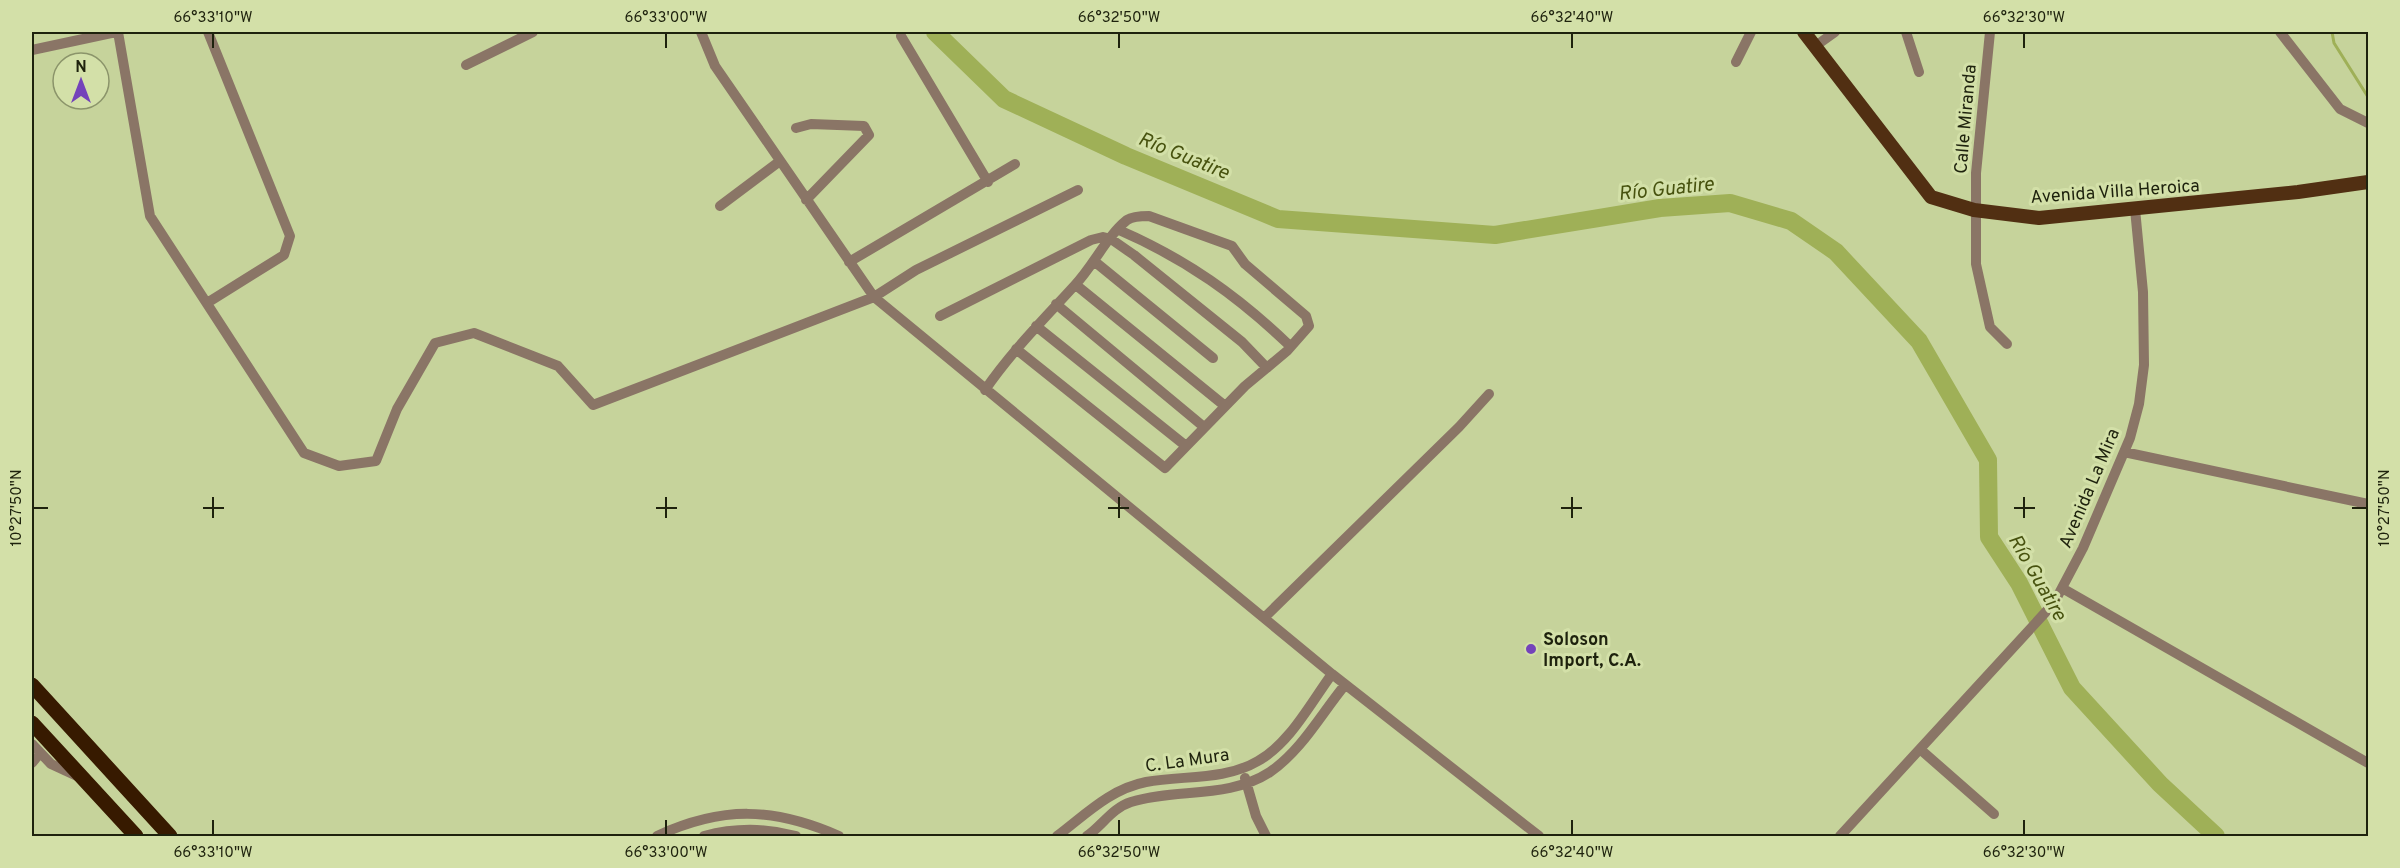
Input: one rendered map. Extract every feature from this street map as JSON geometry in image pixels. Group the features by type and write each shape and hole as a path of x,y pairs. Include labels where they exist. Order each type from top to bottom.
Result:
{"highway":[{"path":"32,685 171,837"},
{"path":"32,723 136,837"}],"main road":[{"name":"Avenida Villa Heroica","path":"1804,32 1931,197 1974,210 2039,218 2298,192 2368,182"}],"street":[{"path":"32,50 117,32 150,216 304,453 339,466 376,461 397,409 435,343 474,333 558,366 593,405 874,297 916,270 1078,190"},
{"path":"207,303 284,255 290,236 208,32"},
{"path":"466,65 533,32"},
{"path":"701,32 715,66 874,297 985,390 1134,509 1332,675 1539,837"},
{"path":"1736,62 1751,32"},
{"path":"1814,47 1835,32"},
{"path":"1906,32 1919,72"},
{"name":"Calle Miranda","path":"1990,32 1974,210 1976,264 1990,327 2007,344"},
{"path":"2280,32 2340,110 2368,123"},
{"path":"901,36 988,182"},
{"path":"796,128 811,124 864,126 869,135 806,200"},
{"path":"720,206 780,162"},
{"path":"849,262 1015,164"},
{"name":"Avenida La Mira","path":"1840,837 2009,655 2054,603 2083,548 2124,453 2139,404 2144,365 2143,292 2135,209"},
{"path":"985,390 1016,349 1076,285 1128,219 1149,216 1232,246 1245,264 1306,316 1309,326 1204,427 1165,468 1016,349"},
{"path":"1115,234 1242,342 1266,368"},
{"path":"940,316 1091,240 1115,234 1198,270 1256,314 1290,346"},
{"path":"1094,261 1213,358"},
{"path":"1076,285 1226,406"},
{"path":"1056,304 1204,427"},
{"path":"1036,326 1186,446"},
{"path":"1264,618 1459,427 1489,394"},
{"path":"2124,453 2368,504"},
{"path":"2062,588 2368,763"},
{"name":"C. La Mura","path":"1057,837 1097,805 1122,789 1145,782 1242,769 1272,752 1285,739 1332,675"},
{"path":"1088,837 1110,815 1130,802 1246,783 1269,772 1301,744 1345,685"},
{"path":"32,744 51,764 82,778"},
{"path":"1921,750 1994,814"},
{"path":"32,763 40,753"},
{"path":"1242,769 1256,816 1266,837"},
{"path":"657,837 693,821 735,813 779,816 806,823 839,837"},
{"path":"704,837 738,830 768,831 796,837"}],"waterway":[{"name":"Río Guatire","path":"935,32 1004,99 1126,156 1278,219 1495,235 1660,208 1730,203 1791,221 1836,252 1919,341 1988,460 1989,537 2019,583 2072,688 2160,784 2216,836"},
{"path":"2332,32 2334,43 2368,97"}],"place":[{"name":"Soloson Import, C.A.","path":"1531,649"}]}
